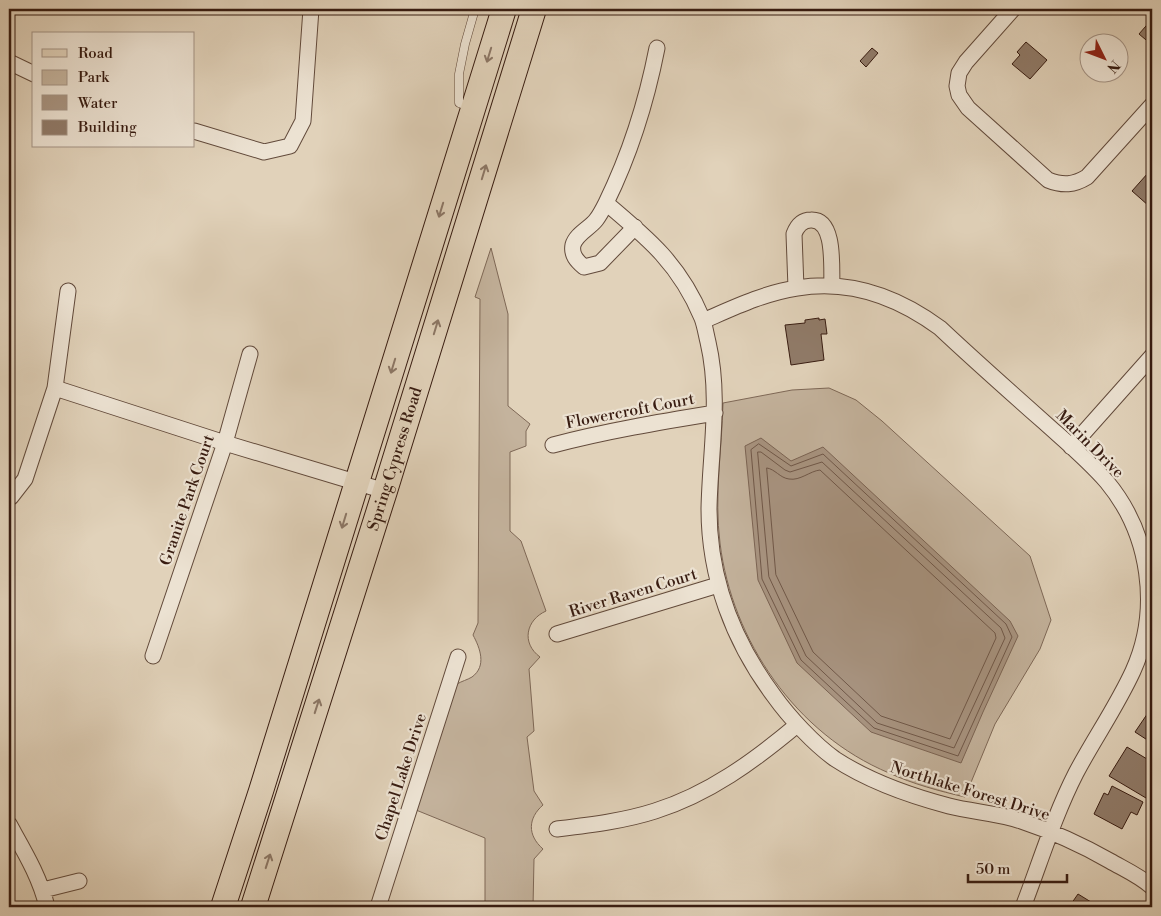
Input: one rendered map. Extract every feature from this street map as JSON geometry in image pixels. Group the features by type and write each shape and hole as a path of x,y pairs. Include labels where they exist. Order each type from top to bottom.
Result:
{"main road":[{"name":"Spring Cypress Road","path":"223,907 261,791 504,9"},
{"name":"Spring Cypress Road","path":"253,907 386,491 527,10"},
{"path":"261,791 288,799"}],"street":[{"path":"195,131 264,152 290,146 303,121 311,9"},
{"path":"1013,9 966,62 959,73 957,86 959,95 968,108 1048,180 1056,184 1068,185 1078,183 1088,177 1152,105"},
{"path":"635,227 600,263 584,267 577,261 573,253 574,243 597,219 606,203 635,137 657,48"},
{"path":"9,62 32,73"},
{"name":"Northlake Forest Drive","path":"606,203 635,227 671,263 691,295 703,321 712,361 715,413 709,509 718,585 741,644 774,696 797,725 835,758 880,783 948,806 1019,820 1092,851 1152,886"},
{"path":"796,288 794,234 803,221 813,219 822,223 830,237 832,285"},
{"name":"Marin Drive","path":"703,321 751,301 796,288 844,285 885,296 922,315 940,328 1071,447 1107,483 1119,499 1133,524 1141,545 1148,574 1151,598 1142,649 1133,671 1075,775 1023,907"},
{"path":"10,497 25,479 55,388 68,291"},
{"name":"Granite Park Court","path":"153,656 225,443 250,354"},
{"path":"1071,447 1152,356"},
{"path":"55,388 225,443 386,491"},
{"name":"Flowercroft Court","path":"553,445 634,426 715,413"},
{"name":"River Raven Court","path":"557,634 718,585"},
{"name":"Chapel Lake Drive","path":"378,907 458,657"},
{"path":"557,828 601,824 654,812 677,803 731,776 797,725"},
{"path":"9,824 43,890 47,907"},
{"path":"43,890 79,881"}],"lane":[{"path":"473,108 459,102 459,74 465,44 476,9"}],"green space":[{"path":"491,248 508,314 508,406 530,424 526,431 526,446 510,452 510,531 521,541 546,611 534,620 528,632 530,645 540,657 529,669 534,731 527,737 534,791 543,805 534,815 531,827 534,838 543,849 534,859 533,907 485,907 485,838 416,810 457,684 477,673 481,662 480,651 473,635 478,623 480,299 475,297"},
{"path":"829,388 856,400 882,421 1030,556 1051,620 1040,649 995,724 965,797 907,781 889,773 856,756 825,734 798,709 774,680 754,649 738,615 727,579 718,525 723,403 792,390"}],"water":[{"path":"761,438 791,461 823,447 1010,621 1018,636 961,763 871,732 797,663 758,580 745,446"}],"building":[{"path":"1152,19 1152,45 1139,34"},
{"path":"1026,42 1047,60 1030,79 1012,64 1020,55 1017,52"},
{"path":"872,48 878,53 866,67 860,61"},
{"path":"1148,173 1152,176 1152,201 1149,206 1132,191"},
{"path":"819,318 819,320 825,319 827,334 821,334 824,360 791,365 785,325 805,323 805,320"},
{"path":"1152,707 1152,743 1135,732"},
{"path":"1127,747 1152,762 1152,788 1146,798 1109,776"},
{"path":"1112,786 1143,802 1137,815 1131,812 1122,829 1094,814 1104,793 1108,795"},
{"path":"1078,894 1091,902 1089,906 1092,907 1069,907"}]}
